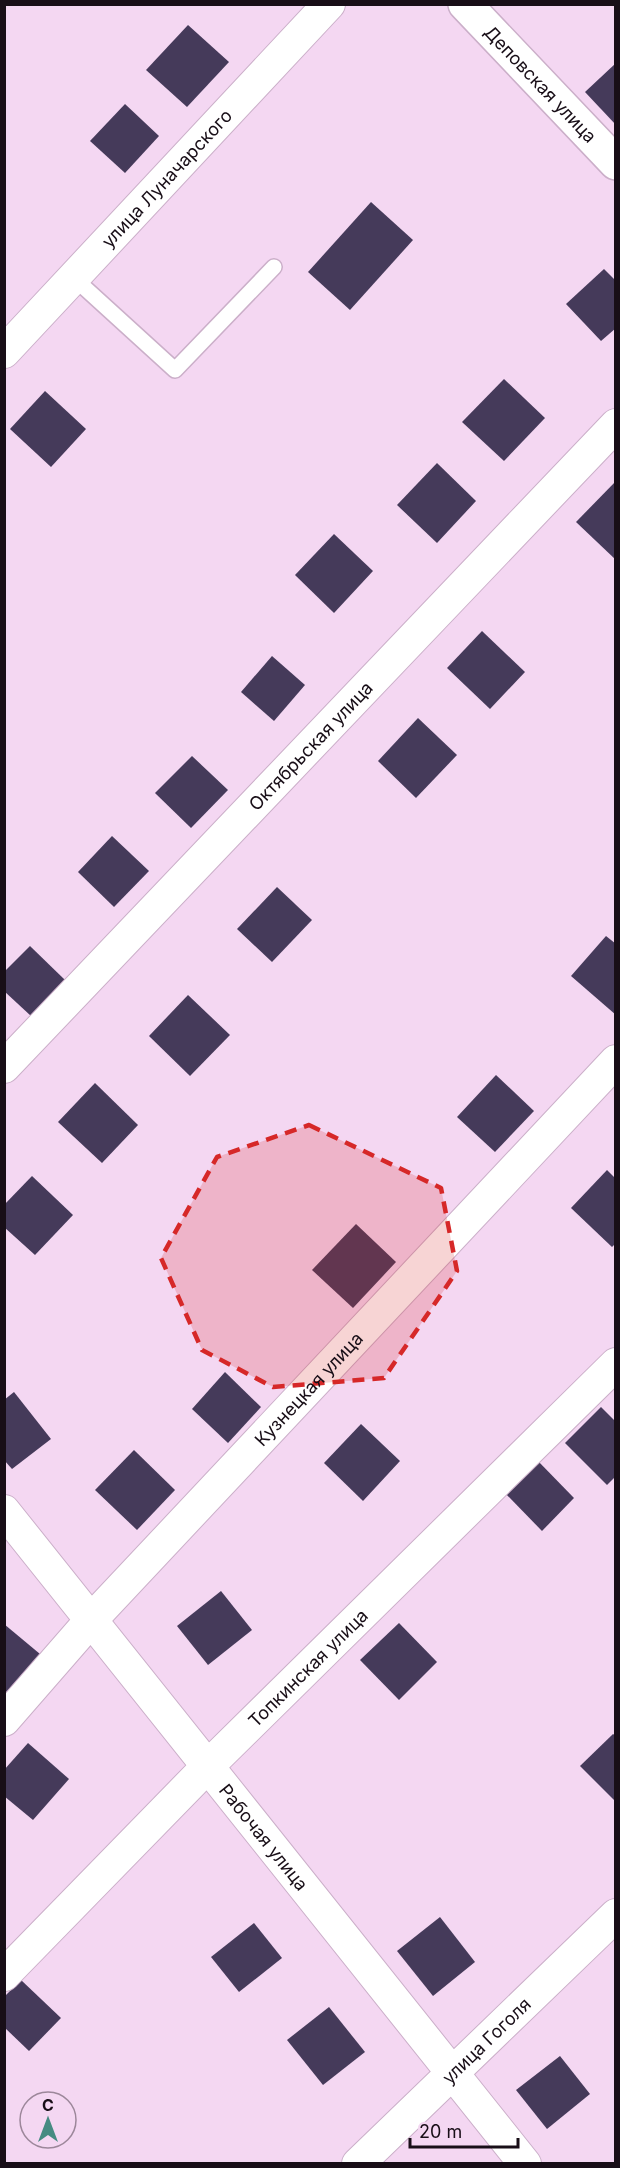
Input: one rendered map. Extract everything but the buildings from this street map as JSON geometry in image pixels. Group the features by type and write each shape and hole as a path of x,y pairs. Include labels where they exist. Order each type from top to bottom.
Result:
{"street":[{"name":"улица Луначарского","path":"4,352 328,4"},
{"name":"Деповская улица","path":"465,4 615,163"},
{"name":"Октябрьская улица","path":"4,1067 615,425"},
{"name":"Кузнецкая улица","path":"4,1720 92,1619 615,1061"},
{"name":"Топкинская улица","path":"4,1975 208,1766 615,1364"},
{"name":"Рабочая улица","path":"4,1511 525,2163"},
{"name":"улица Гоголя","path":"358,2163 615,1915"}],"lane":[{"path":"74,278 175,370 274,267"}],"highlighted area":[{"path":"309,1125 441,1188 457,1271 384,1378 273,1387 202,1350 161,1258 217,1157"}]}
